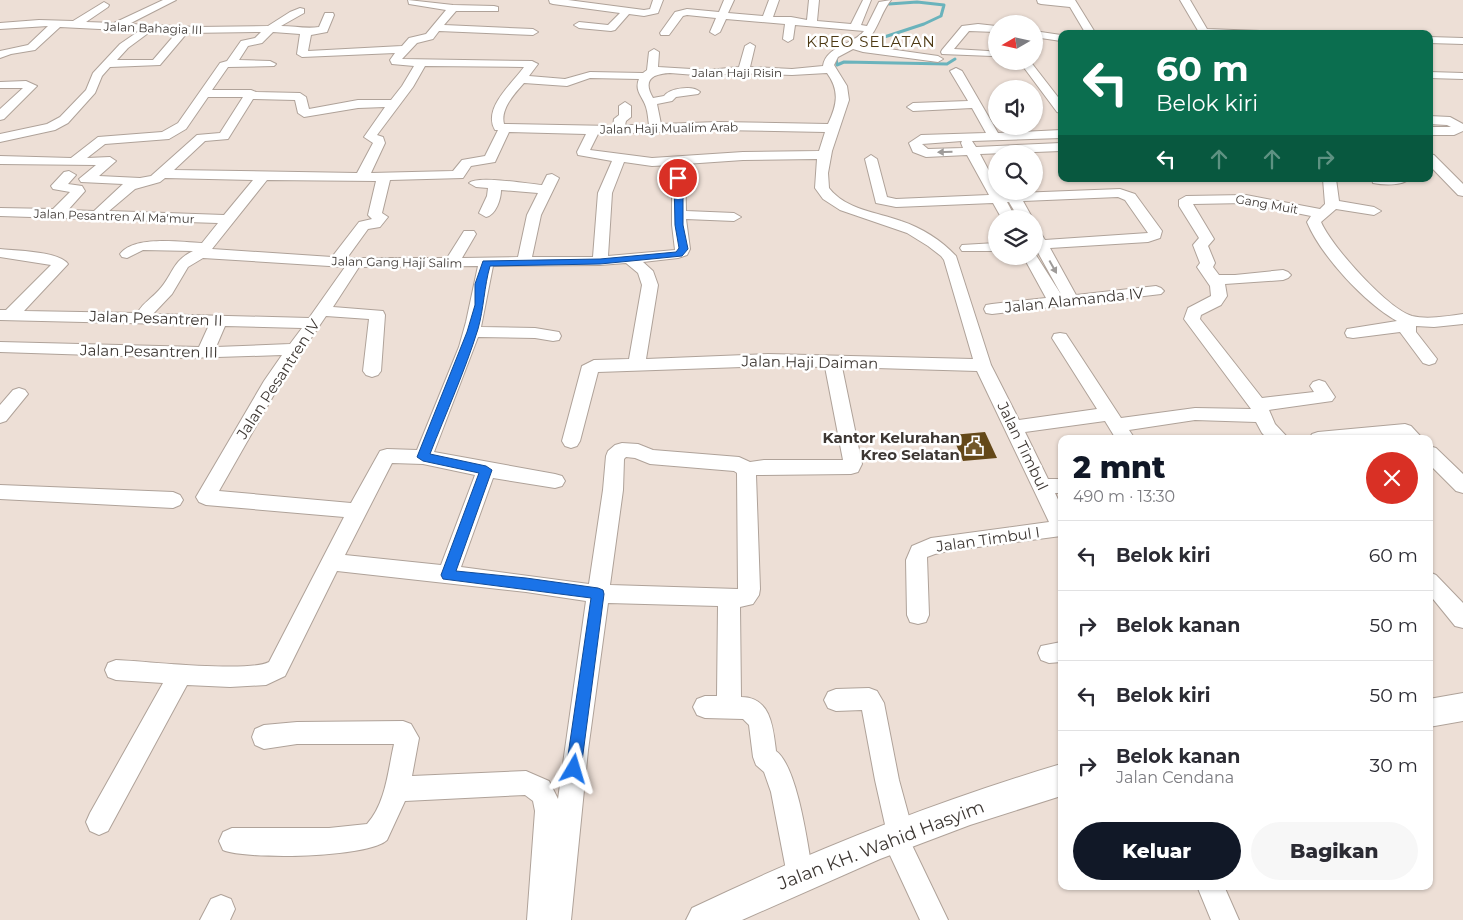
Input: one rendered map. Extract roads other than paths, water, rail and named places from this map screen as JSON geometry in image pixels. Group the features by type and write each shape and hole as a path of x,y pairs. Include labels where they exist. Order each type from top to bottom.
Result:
{"street":[{"path":"114,27 171,0"},
{"path":"551,3 588,4 627,11 652,12 656,9 658,0"},
{"path":"715,32 729,0"},
{"path":"767,19 774,0"},
{"path":"812,22 814,0"},
{"path":"830,69 828,62 834,55 863,39 871,29 884,2 865,0 855,26"},
{"path":"1185,0 1202,30"},
{"path":"410,1 451,8 494,9"},
{"path":"1041,1 1072,2 1089,30"},
{"path":"76,24 104,4"},
{"path":"162,174 362,178 458,175 464,163 490,159 505,128 497,125 498,109 532,64 421,63 396,62 395,60 407,45 414,40 428,38 451,8"},
{"path":"56,214 78,190 58,186 71,168 102,140 169,135 182,126 224,66 230,63 245,43 258,41 267,30 290,15 300,11"},
{"path":"579,25 611,28 627,11"},
{"path":"666,33 682,13 792,20 871,29"},
{"path":"328,15 323,30 306,32 302,49 303,54 407,45"},
{"path":"788,38 792,20"},
{"path":"0,55 9,50 31,48 57,24"},
{"name":"Jalan Bahagia III","path":"0,26 76,24 184,30 295,29 306,32"},
{"path":"836,46 840,25"},
{"path":"988,28 978,26 966,28 946,52 988,54"},
{"path":"0,138 51,127 64,120 91,91 97,75 107,64 124,46 149,28"},
{"path":"437,28 533,32"},
{"path":"107,64 156,63 184,30"},
{"path":"1043,35 1058,38"},
{"path":"383,40 408,39 407,45"},
{"path":"1433,40 1463,41"},
{"path":"851,44 863,49 938,59"},
{"path":"744,70 750,46"},
{"path":"654,52 649,74 643,83 645,95 650,102 655,128"},
{"path":"230,63 270,64"},
{"path":"362,178 379,142 379,140 370,137 371,135 407,87 421,63"},
{"name":"Jalan Haji Risin","path":"649,74 670,70 708,73 744,70 806,72 830,69"},
{"name":"Jalan Timbul","path":"830,69 842,86 842,108 824,156 822,188 833,202 910,229 946,252 951,259 984,365 1058,521"},
{"path":"1031,70 1058,105"},
{"path":"956,71 994,136"},
{"path":"522,79 567,83 585,76 649,74"},
{"path":"1433,75 1463,76"},
{"path":"0,85 26,84 31,86 0,116"},
{"path":"204,94 248,92 251,93 250,95 300,97 304,113 358,104 394,103"},
{"path":"650,102 668,99 672,94 694,92"},
{"path":"0,160 71,168 111,161 86,179 156,180 201,138 224,136 250,95"},
{"path":"913,107 975,104"},
{"path":"619,128 620,119 625,117 625,106"},
{"path":"1433,120 1450,121 1460,128 1433,131"},
{"name":"Jalan Haji Mualim Arab","path":"505,128 594,130 718,126 833,128"},
{"path":"594,130 583,152 652,162 743,156 824,156"},
{"path":"1058,134 921,139 914,144 917,149 926,152 972,152 1058,147"},
{"path":"980,137 987,151"},
{"path":"964,138 988,180"},
{"path":"1433,146 1463,176"},
{"path":"600,261 606,193 609,180 620,158"},
{"path":"871,159 881,200 889,203 988,198"},
{"name":"Jalan Gang Haji Salim","path":"203,250 355,263 600,261 678,254 682,252 678,161"},
{"path":"1433,162 1463,192"},
{"path":"143,317 153,302 160,298 168,289 178,270 190,258 203,250 228,220 259,176"},
{"path":"1433,177 1447,176"},
{"path":"337,261 364,225 376,224 381,217 375,215 384,177"},
{"path":"97,216 121,192 142,181"},
{"path":"1330,182 1327,209 1314,222 1315,228 1335,255 1392,312 1407,320 1426,322 1463,319"},
{"path":"476,183 490,183 495,186 548,184 534,215 524,262"},
{"path":"486,213 494,196 495,186"},
{"path":"1043,194 1125,194 1130,197 1156,235 1148,238 1043,244"},
{"name":"Gang Muit","path":"1214,279 1205,267 1208,263 1200,245 1207,239 1186,206 1186,200 1246,199 1327,209"},
{"path":"1327,209 1374,211"},
{"name":"Jalan Pesantren Al Ma'mur","path":"0,212 228,220"},
{"path":"679,215 734,217"},
{"path":"451,263 469,234"},
{"path":"127,254 140,246 203,250"},
{"path":"967,248 988,247"},
{"path":"0,254 49,259 61,264 5,315"},
{"path":"629,258 645,270 650,285 640,336 637,364"},
{"path":"1043,262 1064,302"},
{"name":"Jalan Pesantren IV","path":"355,263 273,381 206,496 357,511"},
{"path":"423,457 472,332 479,305 480,284 486,263"},
{"path":"1214,279 1235,280 1283,275"},
{"path":"1214,279 1218,286 1219,296 1214,302 1194,312 1192,319 1260,410 1268,428 1276,435"},
{"name":"Jalan Alamanda IV","path":"992,309 1156,291"},
{"name":"Jalan Pesantren II","path":"5,315 220,320 378,315 372,372"},
{"path":"205,352 220,320"},
{"path":"1353,333 1401,327 1407,320"},
{"path":"1407,320 1408,332 1429,359"},
{"path":"472,332 535,333 553,336"},
{"path":"1060,338 1117,426"},
{"name":"Jalan Pesantren III","path":"0,347 121,352 252,353 297,349"},
{"name":"Jalan Haji Daiman","path":"571,442 588,370 597,366 768,360 984,365"},
{"path":"746,470 764,467 847,468 852,464 833,363"},
{"path":"1015,427 1117,426 1195,414 1260,410 1326,397 1318,386"},
{"path":"0,417 19,394"},
{"path":"332,562 526,583 598,594 746,598 749,589 746,470 739,464 650,457 638,451 622,450 616,454 612,470 612,490 598,594 576,750 557,920"},
{"path":"116,670 230,677 272,673 277,669 383,460 387,456 423,457 486,470 555,481"},
{"path":"1433,457 1463,486"},
{"path":"448,575 486,470"},
{"path":"1042,486 1058,486"},
{"path":"0,492 174,500"},
{"name":"Jalan Timbul I","path":"918,615 916,560 919,552 931,546 1058,527"},
{"path":"1433,585 1463,619"},
{"path":"729,598 717,707 749,708 760,721 765,757 774,764 784,792 800,876"},
{"path":"99,822 181,674"},
{"path":"836,700 869,699 872,704 898,836 934,920"},
{"path":"1433,712 1463,707"},
{"path":"232,841 335,840 372,836 379,830 397,790 407,738 403,732 297,733 264,737"},
{"name":"Jalan KH. Wahid Hasyim","path":"704,920 800,876 898,836 1008,796 1058,781"},
{"path":"397,790 526,783 540,788 545,795 548,811 541,920"},
{"path":"1212,890 1225,920"}],"waterway":[{"path":"863,44 924,24 941,16 944,5 917,2 889,4"},
{"path":"836,58 837,65 844,62 947,64 955,59"}],"place":[{"name":"Kantor Kelurahan Kreo Selatan","path":"974,446"}],"district":[{"name":"KREO SELATAN","path":"871,41"}]}
